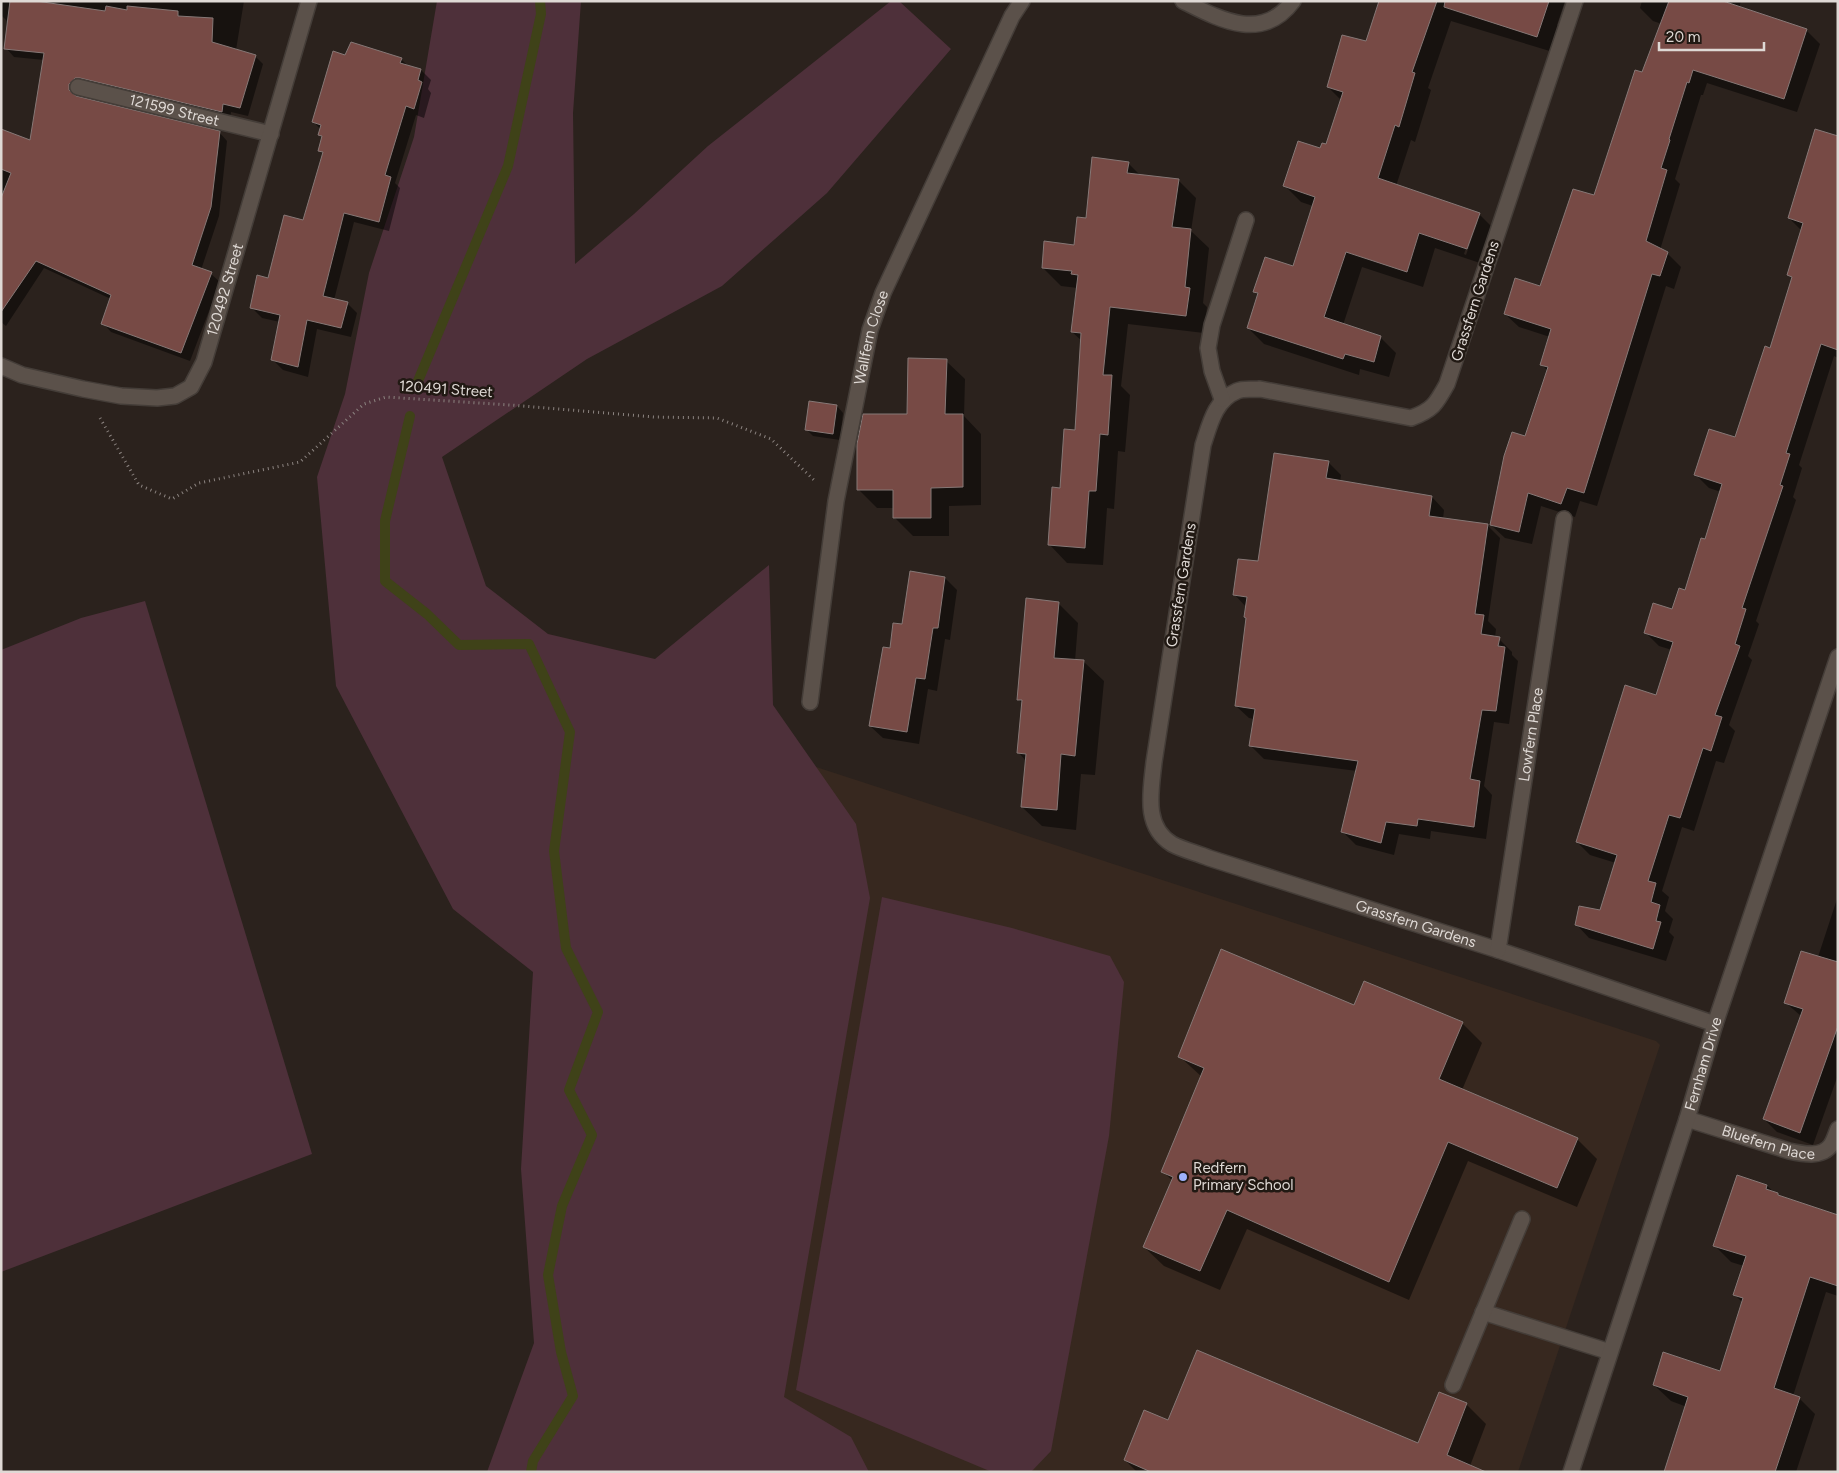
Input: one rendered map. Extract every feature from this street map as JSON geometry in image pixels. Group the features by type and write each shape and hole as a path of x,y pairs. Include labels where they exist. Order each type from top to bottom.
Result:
{"street":[{"name":"120492 Street","path":"1,366 22,375 121,396 157,398 175,396 191,387 204,362 309,1"},
{"name":"Wallfern Close","path":"810,702 836,501 870,330 884,293 1012,16 1022,1"},
{"path":"1183,1 1224,21 1238,25 1254,24 1269,20 1283,13 1293,1"},
{"name":"Grassfern Gardens","path":"1575,1 1447,384 1438,401 1427,412 1411,418 1260,389 1239,390 1222,399 1203,445 1154,762 1150,793 1151,816 1158,830 1172,844 1209,858 1498,950 1715,1024"},
{"name":"121599 Street","path":"78,87 271,134"},
{"path":"1222,399 1212,371 1208,348 1212,325 1246,220"},
{"name":"Lowfern Place","path":"1498,950 1564,519"},
{"name":"Fernham Drive","path":"1571,1472 1687,1119 1715,1024 1838,657"},
{"name":"Bluefern Place","path":"1687,1119 1789,1151 1806,1154 1823,1152 1831,1145 1838,1130"},
{"path":"1453,1385 1522,1219"},
{"path":"1483,1312 1610,1352"}],"path":[{"name":"120491 Street","path":"83,389 139,485 172,499 199,483 300,462 364,404 386,397 654,417 717,418 772,439 836,501"}],"shaded area":[{"path":"437,1 581,1 573,113 575,264 634,214 708,146 891,1 899,1 951,49 827,193 722,286 587,359 442,457 486,586 548,634 655,659 769,565 773,705 856,824 870,898 784,1397 851,1437 869,1472 487,1472 534,1343 521,1169 533,972 453,909 336,686 317,477 345,394 369,273 414,137"},
{"path":"145,601 312,1154 1,1272 1,650 81,618"},
{"name":"Redfern Primary School","path":"813,766 1656,1041 1660,1045 1518,1472 703,1472"},
{"path":"882,897 1012,928 1110,956 1124,982 1109,1136 1051,1451 1031,1472 992,1472 796,1390"}],"building":[{"path":"10,1 36,1 105,11 106,6 127,10 127,6 178,11 178,16 213,18 212,42 256,55 240,108 223,104 222,112 80,78 75,78 69,84 69,90 76,96 220,131 211,207 192,265 212,272 181,353 101,324 111,295 36,261 1,312 1,198 11,173 1,169 1,129 30,140 44,53 4,49"},
{"path":"1379,1 1437,1 1412,72 1415,73 1399,127 1395,125 1378,178 1480,213 1467,249 1419,233 1407,272 1346,252 1324,317 1381,336 1374,362 1345,354 1343,359 1247,328 1258,293 1253,292 1265,257 1293,266 1315,197 1283,186 1298,141 1320,148 1322,143 1326,144 1343,92 1327,87 1342,35 1366,41"},
{"path":"1445,1 1549,1 1537,37 1444,7"},
{"path":"1669,1 1723,1 1807,29 1784,99 1693,70 1689,83 1687,82 1661,168 1667,170 1646,241 1668,252 1660,276 1652,274 1584,493 1567,488 1561,504 1528,493 1519,532 1490,525 1504,456 1512,432 1525,436 1548,367 1540,365 1551,329 1504,314 1515,278 1540,286 1573,189 1594,195 1635,70 1642,72"},
{"path":"351,42 402,58 400,63 421,69 418,80 422,82 414,109 406,106 385,175 391,177 379,222 344,213 323,296 348,302 341,328 307,320 298,367 271,360 280,315 250,308 257,275 268,278 284,215 303,220 323,152 318,151 322,136 318,135 321,125 312,122 333,51 345,55"},
{"path":"1815,129 1838,136 1838,350 1821,344 1786,453 1790,454 1780,485 1783,486 1742,608 1746,609 1735,644 1740,646 1715,715 1722,717 1711,751 1703,748 1680,818 1669,815 1648,881 1656,883 1651,902 1660,905 1656,921 1661,922 1653,949 1575,925 1579,906 1600,910 1617,855 1576,842 1625,685 1656,695 1673,642 1644,633 1653,603 1672,609 1679,588 1685,590 1701,538 1705,539 1722,484 1694,475 1709,429 1735,437 1765,346 1770,348 1792,277 1787,275 1803,223 1788,218"},
{"path":"1092,157 1129,162 1127,173 1179,179 1172,227 1191,229 1185,287 1190,288 1186,316 1110,307 1103,375 1112,375 1108,435 1100,434 1096,491 1089,491 1085,548 1048,545 1052,487 1060,488 1064,429 1075,430 1081,333 1071,332 1078,275 1071,274 1072,271 1042,268 1044,241 1074,245 1077,217 1086,218"},
{"path":"908,358 947,359 945,414 963,414 963,487 931,488 931,518 893,518 893,490 857,490 857,444 863,414 907,414"},
{"path":"809,401 837,405 833,434 805,430"},
{"path":"1274,453 1329,461 1326,478 1432,496 1429,516 1488,524 1475,614 1484,615 1481,634 1500,637 1498,646 1505,647 1496,711 1482,710 1470,779 1480,781 1474,827 1418,819 1417,826 1386,822 1381,843 1341,832 1358,761 1249,746 1255,709 1235,706 1247,597 1233,595 1238,559 1258,561"},
{"path":"910,571 945,577 938,628 933,628 925,679 916,678 907,732 869,726 883,647 890,648 893,623 902,624"},
{"path":"1026,598 1059,602 1054,658 1084,660 1075,756 1061,754 1057,810 1021,807 1026,754 1017,753 1022,700 1017,700"},
{"path":"1221,949 1354,1005 1364,981 1463,1022 1439,1079 1578,1138 1557,1188 1448,1142 1389,1282 1227,1210 1200,1271 1143,1247 1173,1177 1161,1172 1204,1068 1178,1057"},
{"path":"1801,951 1838,962 1838,1026 1800,1133 1763,1119 1803,1009 1784,1003"},
{"path":"1737,1175 1767,1185 1766,1189 1778,1193 1778,1195 1838,1215 1838,1286 1810,1277 1774,1388 1800,1397 1775,1472 1664,1472 1688,1397 1653,1385 1663,1352 1720,1371 1743,1298 1733,1295 1746,1256 1713,1246"},
{"path":"1197,1350 1418,1443 1439,1392 1467,1403 1447,1455 1486,1472 1151,1472 1124,1460 1144,1410 1168,1420"}],"waterway":[{"path":"418,381 508,166 541,14 540,1"},
{"path":"410,416 385,521 385,581 427,614 459,645 529,644 570,732 554,851 566,948 598,1012 569,1090 592,1135 562,1206 548,1275 561,1352 573,1396 533,1461 531,1472"}],"place":[{"name":"Redfern Primary School","path":"1183,1177"}]}
